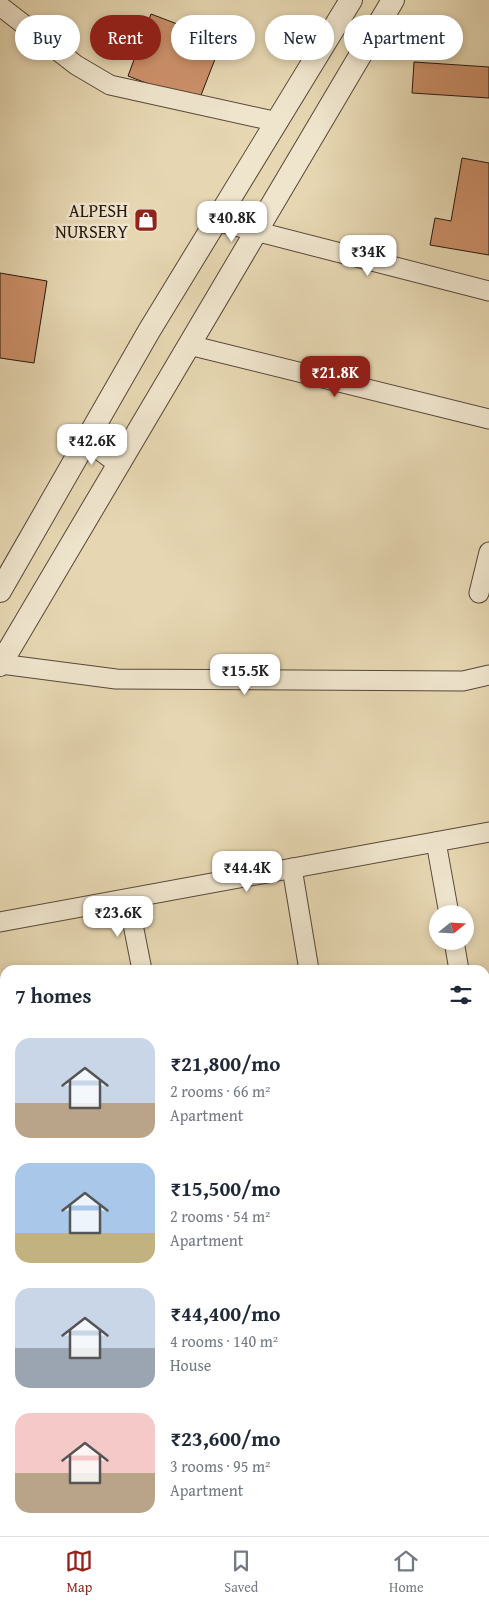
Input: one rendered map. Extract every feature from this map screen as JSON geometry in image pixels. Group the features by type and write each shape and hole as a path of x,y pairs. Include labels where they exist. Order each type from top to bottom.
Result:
{"street":[{"path":"0,591 149,331 351,0"},
{"path":"393,0 0,664 116,679 463,681 489,675"},
{"path":"0,6 76,65 110,85 278,122"},
{"path":"216,221 489,291"},
{"path":"188,345 489,420"},
{"path":"87,438 119,463"},
{"path":"479,593 489,552"},
{"path":"0,922 489,832"},
{"path":"436,842 447,905"},
{"path":"292,868 308,965"},
{"path":"128,899 141,965"},
{"path":"456,950 458,965"}],"building":[{"path":"161,18 171,22 171,60 215,60 198,103 128,76 134,60 161,60"},
{"path":"414,62 489,67 489,98 412,93"},
{"path":"462,158 489,163 489,255 430,245 435,218 451,221"},
{"path":"0,273 47,281 34,363 0,358"}],"place":[{"name":"ALPESH NURSERY","path":"146,220"}]}
